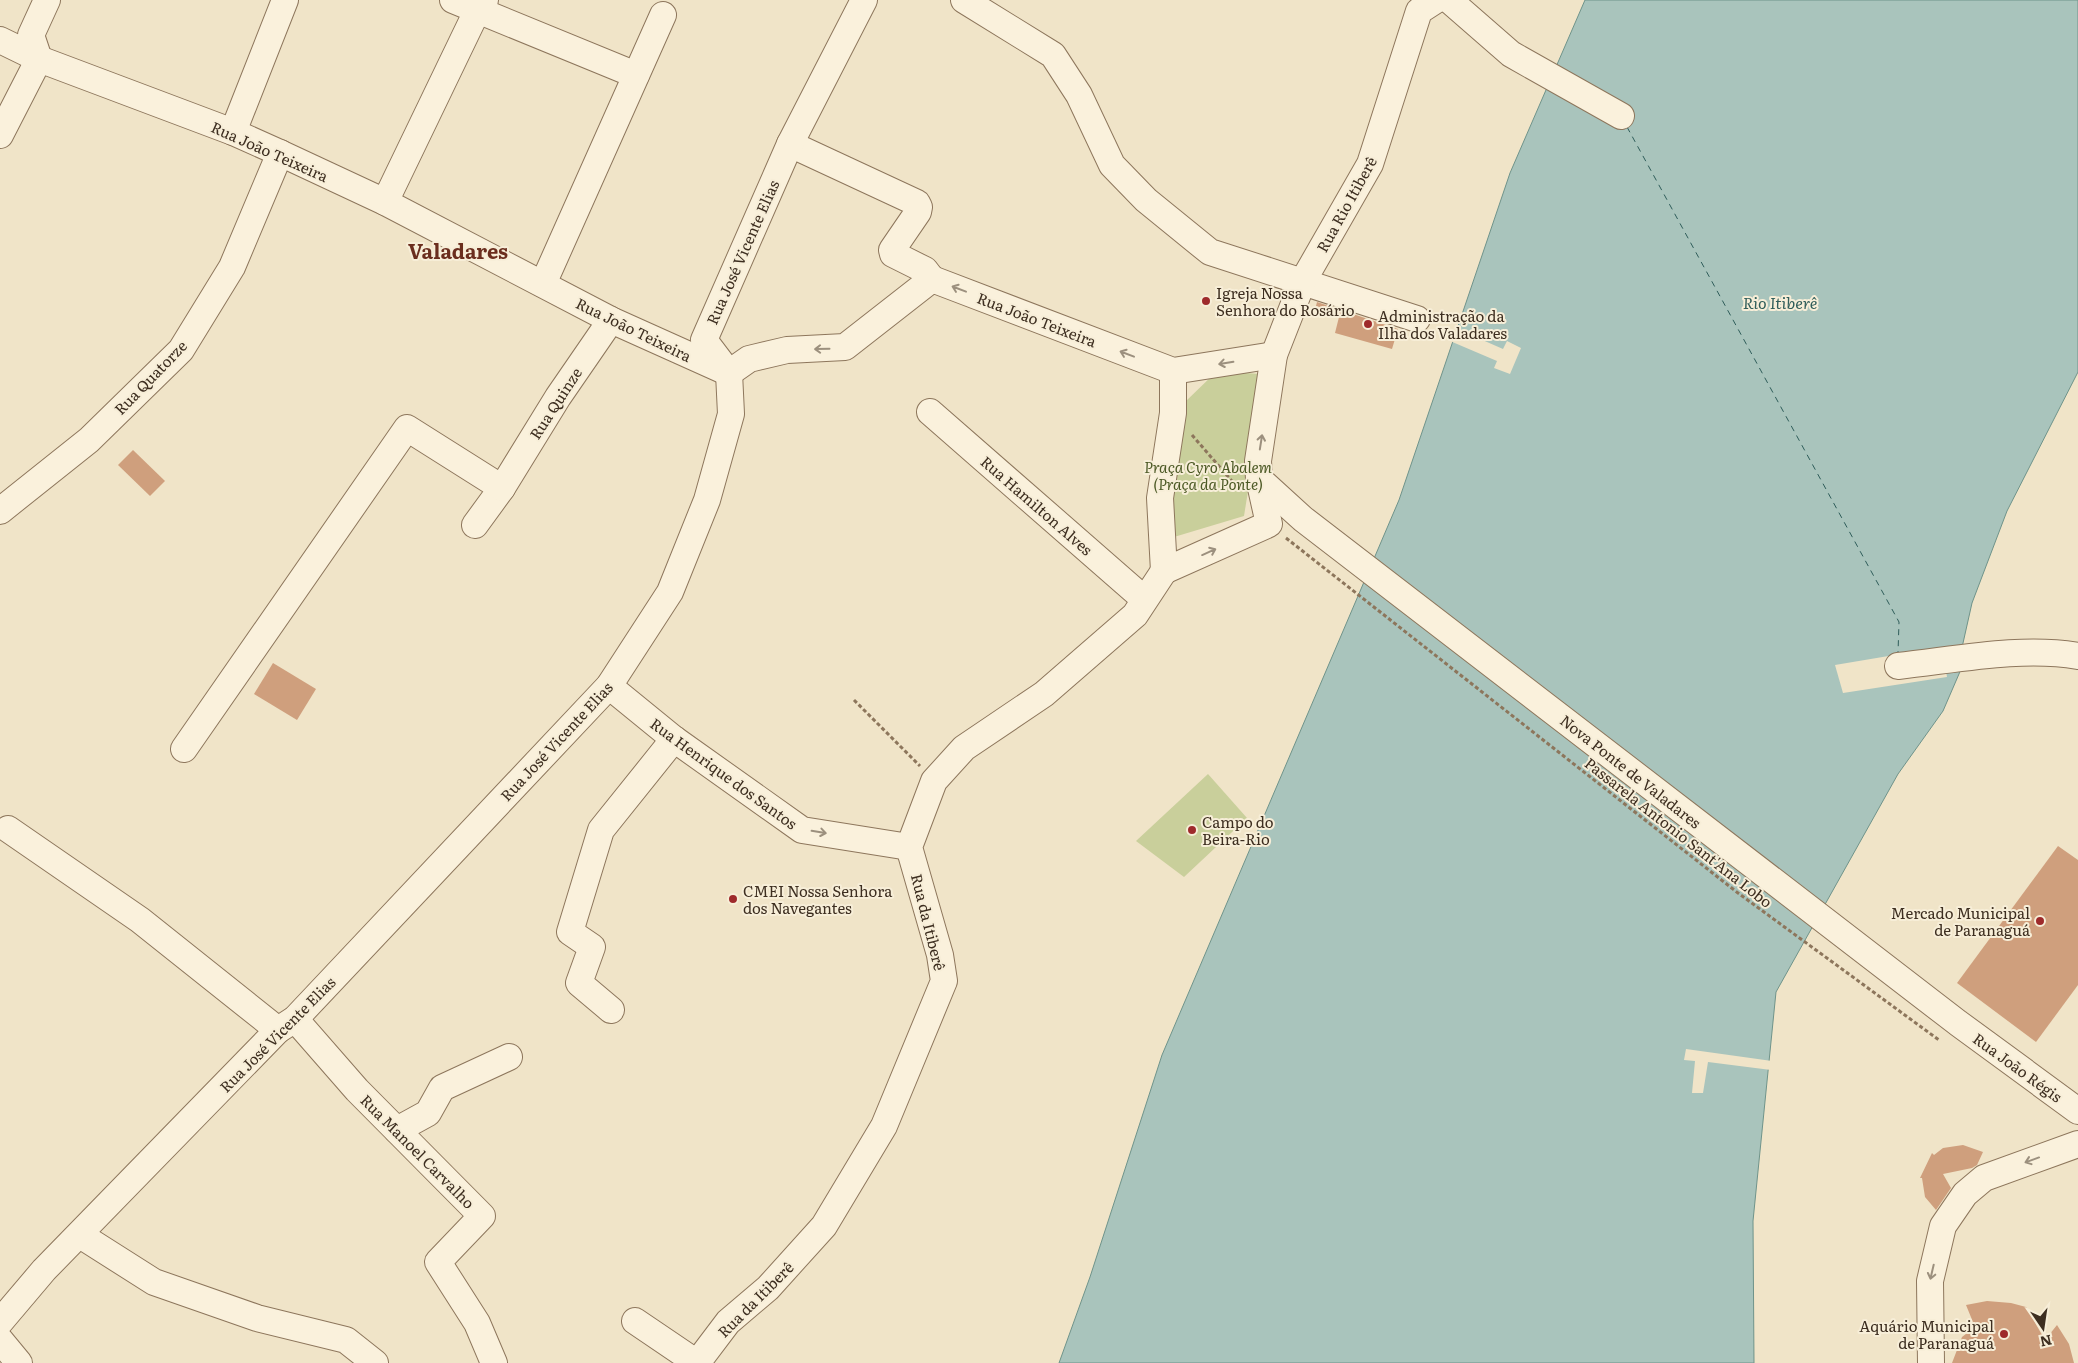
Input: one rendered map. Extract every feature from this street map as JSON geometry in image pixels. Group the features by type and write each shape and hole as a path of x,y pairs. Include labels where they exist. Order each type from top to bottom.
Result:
{"street":[{"path":"0,136 39,59 31,35 47,0"},
{"path":"232,132 285,0"},
{"path":"453,0 481,5 636,75"},
{"name":"Rua José Vicente Elias","path":"0,1322 44,1270 286,1024 609,686 670,592 707,500 731,414 729,373 704,340 790,144 864,0"},
{"path":"964,0 1053,55 1079,95 1112,164 1146,200 1210,252 1417,319"},
{"path":"1449,0 1456,4 1511,54 1621,116"},
{"name":"Rua Rio Itiberê","path":"1164,571 1269,524 1248,483 1258,461 1274,355 1303,281 1370,164 1421,4"},
{"path":"385,202 481,5"},
{"path":"543,284 663,15"},
{"name":"Rua João Teixeira","path":"0,40 39,59 232,132 280,153 385,202 611,320 729,373"},
{"name":"Rua João Teixeira","path":"790,144 917,203 919,207 918,212 892,250 893,254 925,270 932,279 1173,371 1274,355"},
{"name":"Rua Quatorze","path":"0,511 89,440 181,350 232,267 280,153"},
{"path":"729,373 749,359 787,350 845,347 932,279"},
{"name":"Rua Quinze","path":"475,525 502,488 558,397 611,320"},
{"path":"909,847 934,781 964,748 1044,694 1135,615 1164,571 1160,498 1174,414 1173,371"},
{"name":"Rua Hamilton Alves","path":"930,412 1144,599"},
{"path":"184,749 407,428 502,488"},
{"name":"Nova Ponte de Valadares","path":"1248,483 1295,529 1951,1033"},
{"path":"1898,666 2021,652 2049,652 2078,656"},
{"name":"Rua Henrique dos Santos","path":"609,686 674,740 802,830 909,847"},
{"path":"612,1010 579,983 592,947 570,932 601,830 674,740"},
{"name":"Rua Manoel Carvalho","path":"8,829 286,1024 357,1090 482,1216 438,1262 477,1323 494,1363"},
{"name":"Rua da Itiberê","path":"697,1363 728,1322 768,1288 824,1226 884,1126 944,982 940,954 909,847"},
{"name":"Rua João Régis","path":"1951,1033 2078,1111"},
{"path":"397,1130 428,1113 442,1088 508,1057"},
{"path":"1931,1363 1930,1281 1943,1226 1965,1194 1984,1178 2078,1144"},
{"path":"80,1235 154,1282 256,1318 346,1340 375,1363"},
{"path":"635,1321 697,1363"},
{"path":"0,1340 19,1363"}],"path":[{"path":"1174,414 1248,483"},
{"name":"Passarela Antonio Sant'Ana Lobo","path":"1295,529 1738,893 1951,1033"},
{"path":"854,700 934,781"}],"green space":[{"name":"Praça Cyro Abalem (Praça da Ponte)","path":"1217,371 1260,374 1261,410 1244,516 1174,537 1165,471 1183,404"},
{"name":"Campo do Beira-Rio","path":"1208,774 1247,818 1184,877 1136,841"}],"water":[{"name":"Rio Itiberê","path":"1585,0 2078,0 2078,372 2007,511 1972,603 1961,652 1962,667 1943,711 1898,774 1776,992 1753,1221 1754,1363 1059,1363 1090,1277 1162,1055 1399,500 1510,173"}],"pier":[{"path":"1455,328 1503,349 1507,341 1521,348 1510,374 1494,368 1497,361 1450,341"},
{"path":"1942,647 1947,677 1843,693 1835,665"},
{"path":"1686,1049 1772,1061 1771,1070 1708,1062 1703,1093 1692,1093 1695,1061 1684,1060"}],"building":[{"path":"1317,302 1398,329 1392,349 1335,333 1340,313 1316,306"},
{"path":"133,450 165,481 150,496 118,465"},
{"path":"273,663 316,689 297,720 254,694"},
{"name":"Mercado Municipal de Paranaguá","path":"2058,846 2078,860 2078,985 2036,1042 1957,983"},
{"path":"1963,1145 1983,1152 1977,1165 1972,1168 1943,1174 1951,1188 1936,1210 1925,1197 1922,1178 1920,1178 1932,1153 1934,1155 1943,1148"},
{"name":"Aquário Municipal de Paranaguá","path":"1987,1301 2011,1303 2026,1307 2045,1340 2057,1325 2069,1344 2074,1363 1952,1363 1962,1337 1975,1327 1966,1305"}],"ferry route":[{"path":"1627,127 1899,622 1898,653"}],"place":[{"name":"Igreja Nossa Senhora do Rosário","path":"1206,301"},
{"name":"Administração da Ilha dos Valadares","path":"1368,324"},
{"name":"Campo do Beira-Rio","path":"1192,830"},
{"name":"CMEI Nossa Senhora dos Navegantes","path":"733,899"},
{"name":"Mercado Municipal de Paranaguá","path":"2040,921"},
{"name":"Aquário Municipal de Paranaguá","path":"2004,1334"}],"district":[{"name":"Valadares","path":"458,250"}]}
